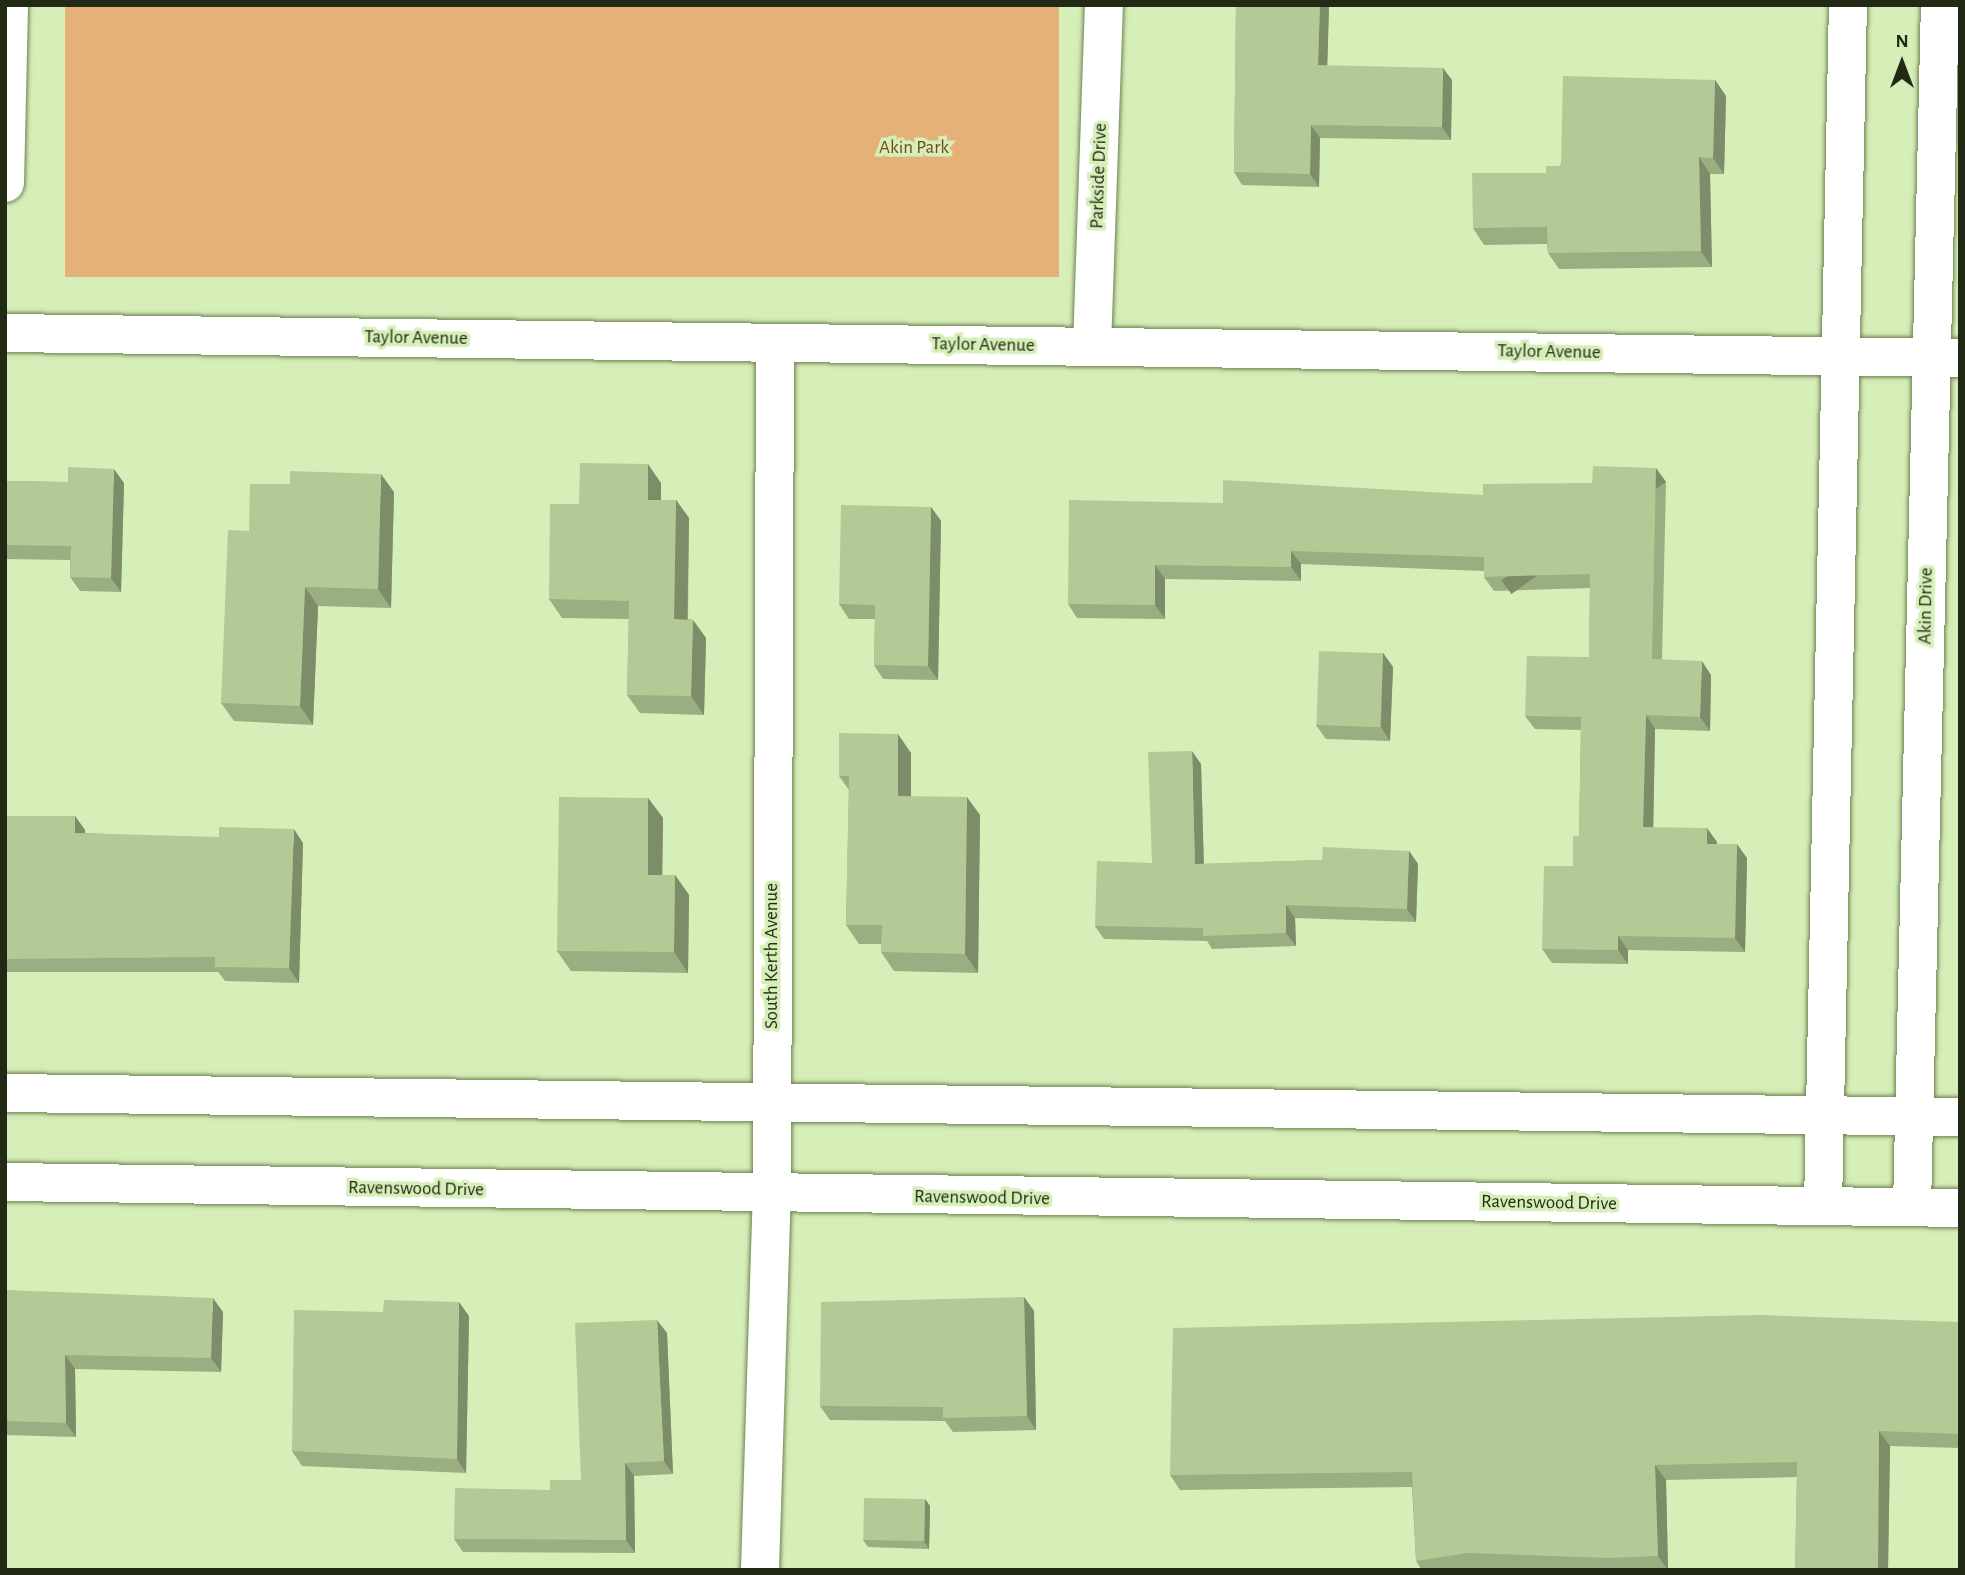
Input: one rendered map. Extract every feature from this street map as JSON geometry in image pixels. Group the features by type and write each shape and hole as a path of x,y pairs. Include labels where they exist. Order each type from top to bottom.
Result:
{"street":[{"path":"5,183 9,5"},
{"name":"Parkside Drive","path":"1092,347 1104,5"},
{"path":"1823,1206 1848,5"},
{"name":"Akin Drive","path":"1912,1207 1946,358 1940,5"},
{"name":"Taylor Avenue","path":"5,333 1946,358"},
{"name":"South Kerth Avenue","path":"760,1570 772,1195 775,343"},
{"path":"5,1093 772,1105 1960,1117"},
{"name":"Ravenswood Drive","path":"5,1182 772,1195 1960,1208"}],"green space":[{"name":"Akin Park","path":"65,5 1059,5 1059,277 65,277"}],"building":[{"path":"1236,5 1320,5 1318,65 1443,68 1442,127 1311,125 1310,174 1234,172"},
{"path":"1563,76 1715,80 1713,158 1699,157 1701,251 1548,253 1547,227 1473,228 1472,173 1546,173 1546,166 1561,166"},
{"path":"580,463 648,464 648,500 676,500 674,619 693,620 691,696 627,695 629,601 549,599 550,504 579,504"},
{"path":"1593,466 1656,468 1652,659 1702,661 1700,717 1646,715 1643,827 1707,828 1707,844 1737,844 1735,938 1618,936 1618,950 1542,949 1544,866 1573,866 1573,836 1579,836 1581,717 1525,716 1527,656 1589,657 1590,574 1484,577 1484,557 1291,551 1291,567 1155,565 1155,605 1068,604 1069,500 1223,503 1223,480 1483,495 1483,484 1592,483"},
{"path":"68,467 114,469 111,578 70,577 71,546 5,545 5,481 68,482"},
{"path":"290,471 381,474 378,589 305,587 300,706 221,703 228,530 249,531 250,484 290,484"},
{"path":"841,505 931,507 928,666 874,665 875,605 839,604"},
{"path":"1319,651 1383,653 1380,727 1316,725"},
{"path":"839,733 898,734 898,796 967,797 965,954 881,952 882,925 846,925 849,776 839,776"},
{"path":"1192,751 1195,864 1322,860 1323,847 1409,851 1407,909 1286,905 1286,933 1203,936 1203,928 1095,926 1097,861 1152,863 1148,752"},
{"path":"559,797 648,798 648,875 675,875 674,952 557,951"},
{"path":"5,816 75,816 75,833 219,837 219,827 294,829 289,968 215,967 215,957 5,959"},
{"path":"5,1290 213,1298 211,1358 65,1355 66,1423 5,1421"},
{"path":"1024,1297 1027,1416 943,1418 943,1407 820,1406 821,1302"},
{"path":"384,1300 459,1302 457,1459 292,1451 294,1310 383,1312"},
{"path":"1760,1315 1960,1322 1960,1434 1879,1431 1878,1570 1795,1570 1797,1462 1655,1465 1658,1556 1608,1558 1468,1553 1416,1561 1412,1472 1170,1475 1173,1328"},
{"path":"657,1320 664,1461 625,1463 626,1540 454,1539 455,1488 550,1490 550,1480 581,1480 575,1323"},
{"path":"864,1498 925,1499 924,1541 863,1540"}]}
